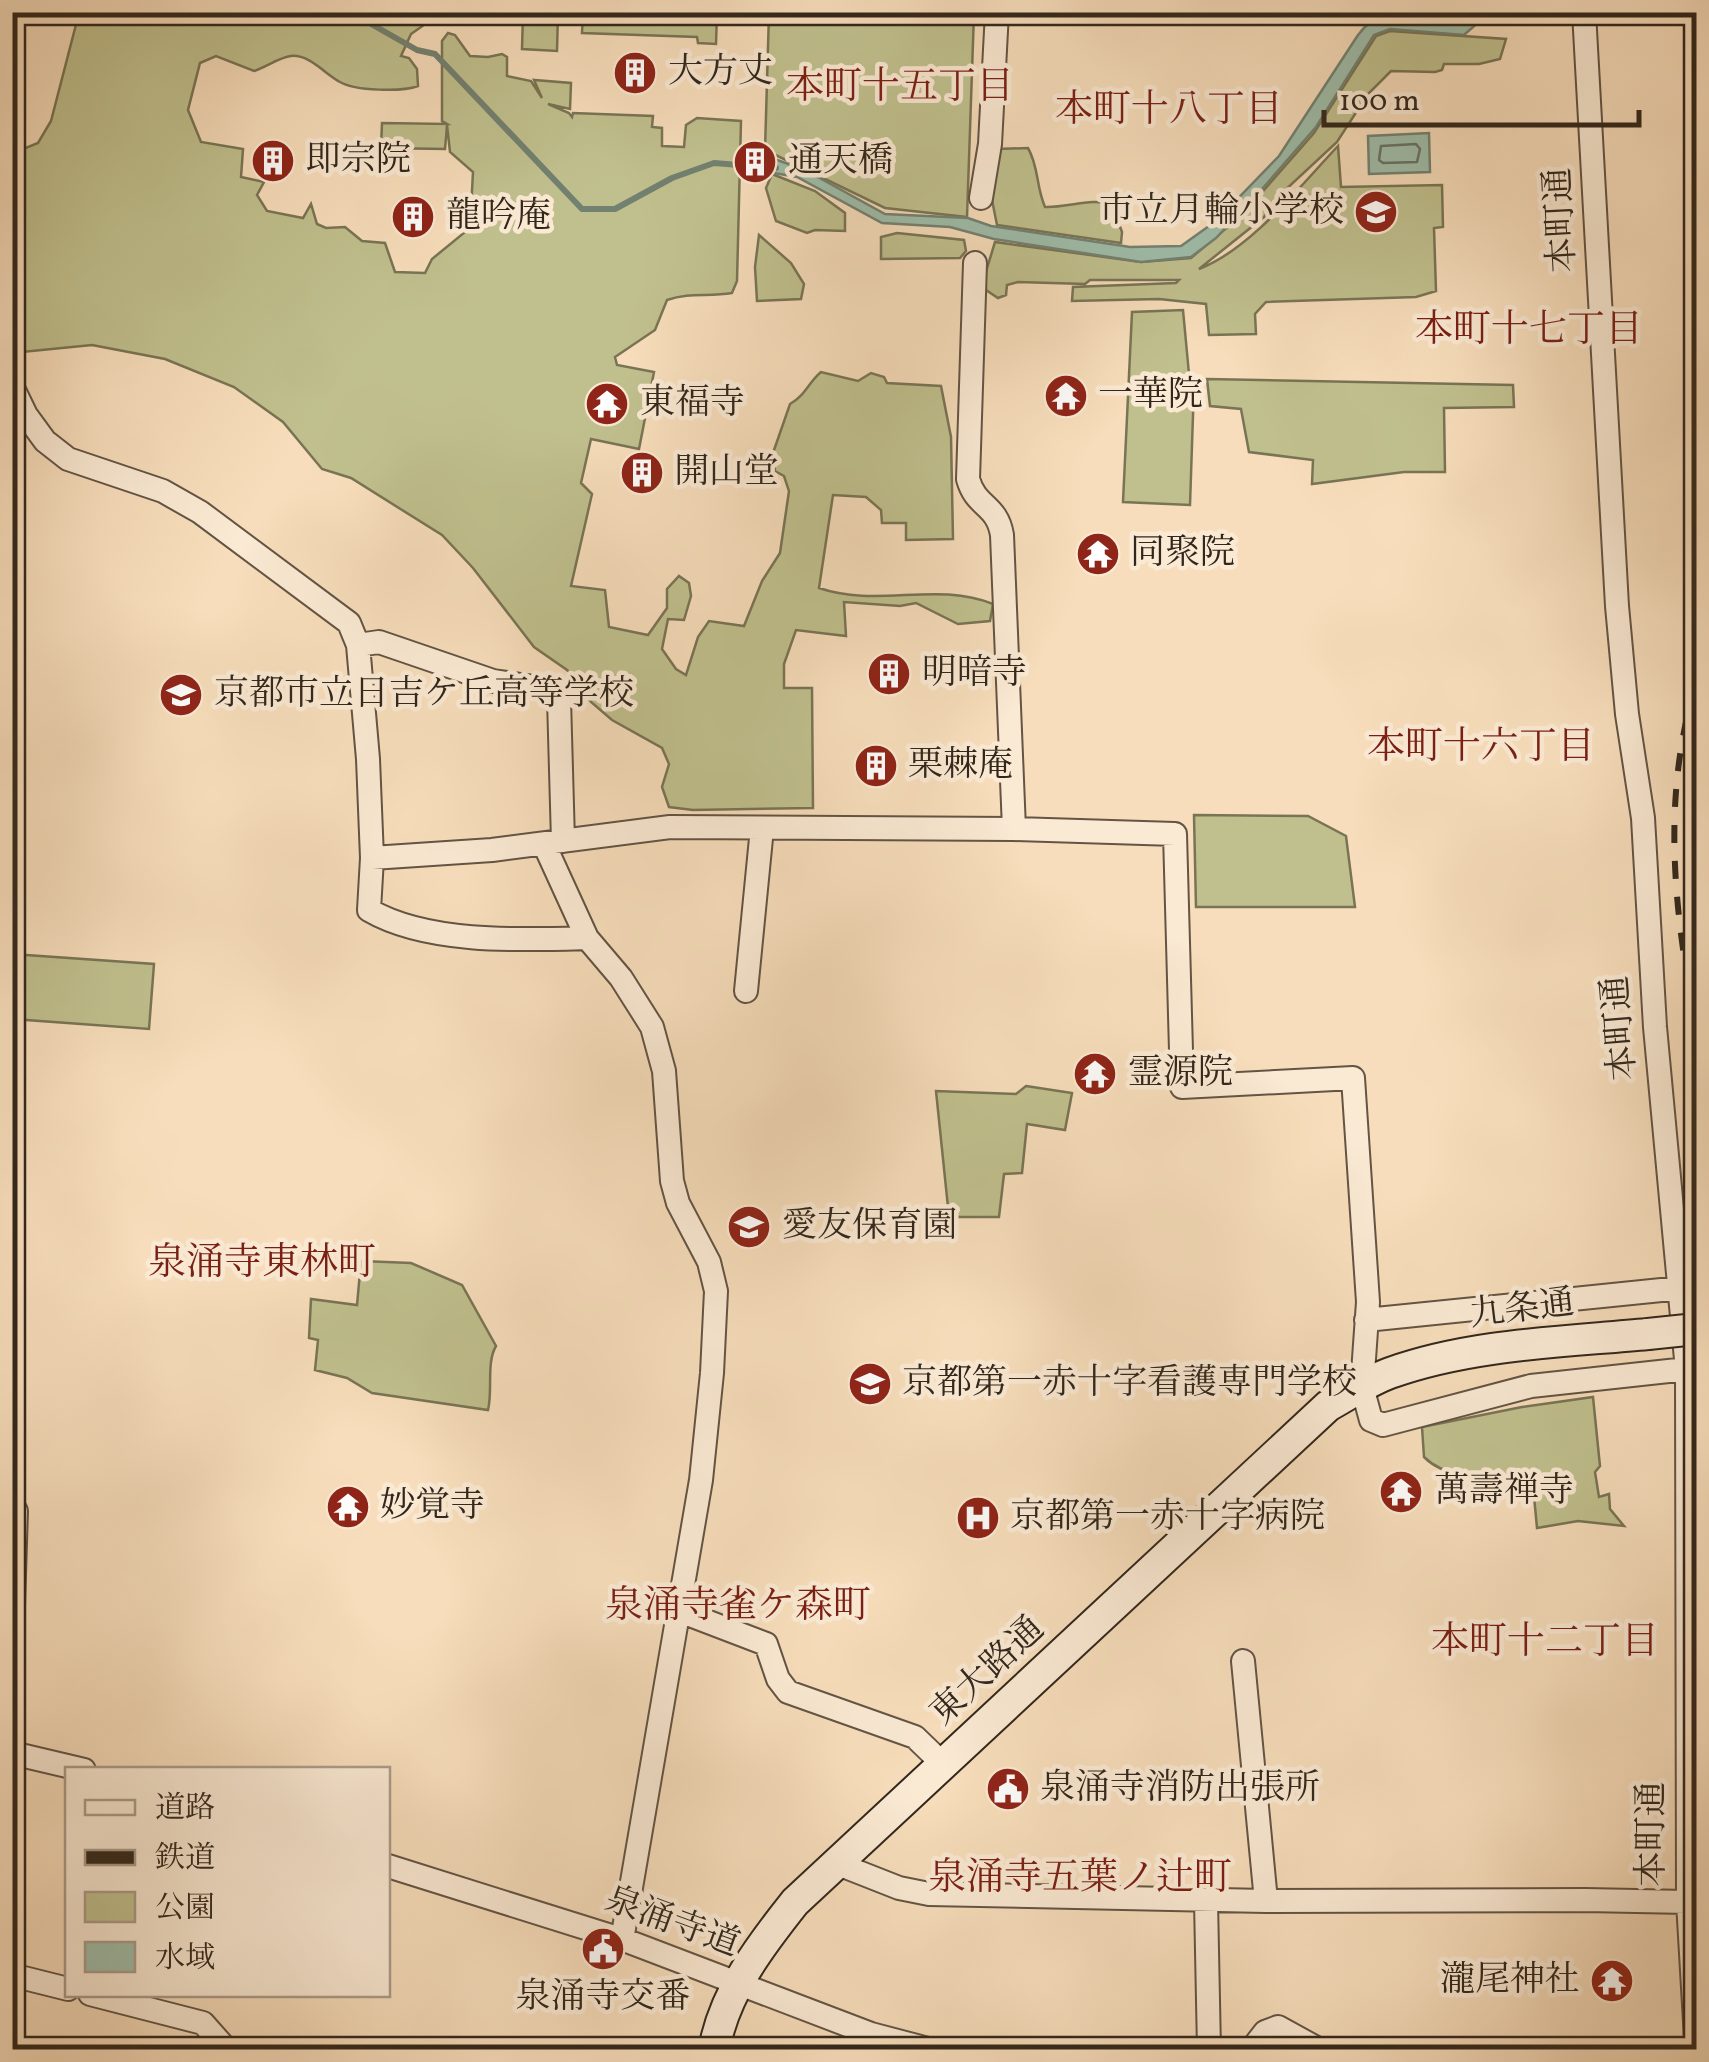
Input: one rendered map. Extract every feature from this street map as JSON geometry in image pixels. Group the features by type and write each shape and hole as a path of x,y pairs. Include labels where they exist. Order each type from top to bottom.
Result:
{"main road":[{"name":"九条通","path":"1362,1387 1420,1363 1469,1354 1696,1329"},
{"name":"東大路通","path":"714,2050 717,2032 738,1984 761,1944 796,1902 1309,1422 1362,1387"}],"street":[{"path":"982,198 990,144 997,12"},
{"name":"本町通","path":"1584,12 1617,606 1642,818 1654,1009 1692,1369 1692,1813 1688,1902 1696,2039"},
{"path":"975,263 968,479 979,501 999,519 1002,535 1014,828"},
{"path":"12,386 45,441 68,459 163,492 200,512 349,623 358,645 368,759 372,858 369,910 385,919 462,936 495,940 587,938"},
{"path":"358,645 379,642 493,681 554,690 559,699 553,843 587,938 622,978 652,1027 664,1071 672,1181 678,1203 708,1262 716,1290 701,1480 622,1940"},
{"path":"372,858 553,843 670,827 1014,828 1175,834 1182,1086 1353,1078 1366,1320 1362,1387 1371,1420 1383,1425 1531,1386 1692,1369"},
{"path":"746,990 762,828"},
{"path":"1366,1320 1681,1288"},
{"path":"12,1505 16,1510 12,1637"},
{"path":"677,1610 766,1644 778,1678 788,1692 915,1737 944,1766"},
{"path":"1243,1661 1266,1902"},
{"path":"12,1753 71,1767"},
{"path":"838,1864 899,1888 929,1894 1266,1902 1688,1902"},
{"name":"泉涌寺道","path":"390,1867 622,1940 871,2034 932,2050"},
{"path":"1206,1901 1209,2050"},
{"path":"12,1974 65,1987"},
{"path":"102,1997 203,2023 226,2050"},
{"path":"1251,2050 1266,2032 1278,2027 1320,2050"}],"green space":[{"path":"79,13 441,13 411,34 401,56 409,58 417,69 418,86 379,90 347,85 298,56 282,58 254,71 216,56 200,63 188,110 201,142 243,149 241,177 264,182 257,195 267,211 303,218 311,204 317,224 326,228 345,227 362,241 385,243 395,272 425,273 432,259 470,228 473,172 450,152 447,125 445,149 381,148 382,123 447,124 442,121 442,41 448,33 455,35 470,56 507,57 507,76 531,81 542,98 534,80 571,83 570,109 548,104 572,117 573,113 653,116 652,127 662,128 662,146 684,147 686,125 697,118 741,121 737,281 732,293 667,300 655,330 615,357 617,365 654,372 639,449 591,439 581,483 592,494 571,586 605,590 609,627 648,635 667,608 667,589 679,576 689,583 691,596 684,620 668,619 662,649 676,669 686,675 698,637 709,621 744,626 762,581 780,553 789,491 784,476 775,471 773,453 790,404 821,372 858,381 871,373 884,377 887,383 941,386 951,437 953,539 906,540 906,523 882,523 881,510 866,497 833,495 819,588 863,596 928,594 972,598 993,604 990,621 958,624 916,603 900,606 844,602 846,636 796,630 784,664 784,688 812,688 813,808 669,807 662,787 669,764 662,748 612,720 591,702 567,670 534,647 473,568 442,535 351,478 322,469 283,422 234,387 165,359 92,345 22,352 13,343 13,153 38,143 51,121"},
{"path":"523,13 558,13 557,51 522,49"},
{"path":"583,13 717,13 716,44 698,43 697,37 582,33"},
{"path":"769,13 974,13 967,217 885,208 765,150"},
{"path":"1390,31 1506,39 1500,59 1479,64 1444,64 1442,70 1435,72 1391,71 1368,94 1337,142 1283,192 1264,217 1199,269 1256,232 1338,146 1341,187 1442,185 1443,227 1434,228 1436,291 1416,297 1266,302 1255,314 1256,334 1209,335 1206,304 1159,299 1072,301 1073,287 1179,280 1018,282 1007,285 1006,295 998,298 986,290 985,275 995,242 1141,262 1191,258 1243,214 1314,133 1376,36"},
{"path":"1028,148 1045,207 1097,202 1112,205 1122,232 1121,243 997,225 990,190 997,149"},
{"path":"772,174 815,191 845,213 845,231 807,233 776,221 766,188"},
{"path":"897,233 964,240 966,251 960,258 881,259 881,237"},
{"path":"759,235 791,263 804,284 801,299 757,301 755,267"},
{"path":"1183,310 1189,374 1194,385 1190,505 1123,502 1132,312"},
{"path":"1207,379 1513,385 1514,407 1444,408 1445,472 1404,472 1312,484 1313,460 1249,452 1241,409 1210,406"},
{"path":"1194,815 1308,816 1346,836 1355,907 1196,907"},
{"path":"12,954 154,964 149,1029 13,1019"},
{"path":"1026,1086 1072,1093 1065,1130 1027,1124 1022,1173 1004,1174 999,1217 949,1217 936,1091 1016,1094"},
{"path":"361,1261 411,1263 462,1285 496,1346 491,1360 488,1410 372,1393 347,1378 315,1370 318,1340 309,1338 311,1299 357,1305"},
{"path":"1593,1397 1599,1497 1609,1494 1610,1509 1624,1526 1578,1521 1537,1528 1532,1475 1460,1475 1435,1466 1424,1457 1422,1427"}],"water":[{"path":"1476,13 1489,13 1464,35 1390,29 1374,35 1316,127 1216,238 1191,257 1141,262 994,239 950,227 882,223 797,177 768,172 769,157 805,170 885,214 968,218 991,226 1130,247 1181,246 1216,221 1279,156 1369,23 1395,17 1460,23"},
{"path":"1429,133 1430,172 1369,174 1368,136"}],"waterway":[{"path":"350,12 417,50 435,54 582,209 615,209 672,178 714,163 776,168"}],"railway":[{"path":"1696,683 1685,726 1675,812 1677,897 1696,1027"}],"place":[{"name":"大方丈","path":"635,73"},
{"name":"即宗院","path":"273,161"},
{"name":"通天橋","path":"755,162"},
{"name":"市立月輪小学校","path":"1376,212"},
{"name":"龍吟庵","path":"413,217"},
{"name":"一華院","path":"1066,396"},
{"name":"東福寺","path":"607,404"},
{"name":"開山堂","path":"642,473"},
{"name":"同聚院","path":"1098,554"},
{"name":"明暗寺","path":"889,674"},
{"name":"京都市立日吉ケ丘高等学校","path":"181,695"},
{"name":"栗棘庵","path":"876,766"},
{"name":"霊源院","path":"1095,1074"},
{"name":"愛友保育園","path":"749,1227"},
{"name":"京都第一赤十字看護専門学校","path":"870,1384"},
{"name":"萬壽禅寺","path":"1401,1492"},
{"name":"妙覚寺","path":"348,1507"},
{"name":"京都第一赤十字病院","path":"978,1518"},
{"name":"泉涌寺消防出張所","path":"1008,1789"},
{"name":"泉涌寺交番","path":"603,1949"},
{"name":"瀧尾神社","path":"1612,1981"}],"district":[{"name":"本町十五丁目","path":"900,88"},
{"name":"本町十八丁目","path":"1169,111"},
{"name":"本町十七丁目","path":"1529,331"},
{"name":"本町十六丁目","path":"1481,748"},
{"name":"泉涌寺東林町","path":"262,1264"},
{"name":"泉涌寺雀ケ森町","path":"738,1607"},
{"name":"本町十二丁目","path":"1545,1643"},
{"name":"泉涌寺五葉ノ辻町","path":"1080,1879"}]}
